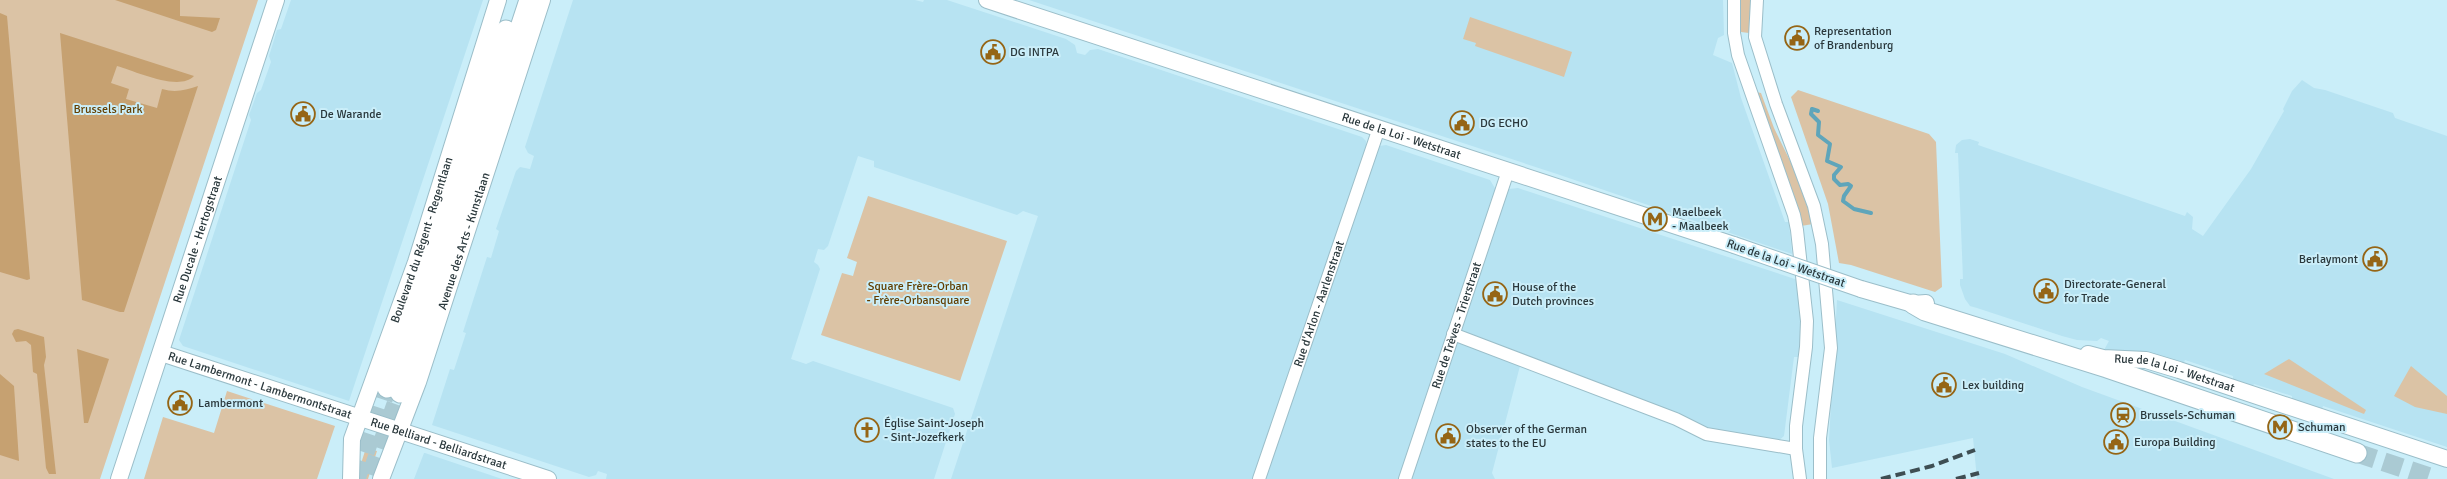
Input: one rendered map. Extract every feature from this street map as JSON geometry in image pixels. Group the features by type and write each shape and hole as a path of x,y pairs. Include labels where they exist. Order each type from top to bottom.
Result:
{"highway":[{"path":"516,0 463,158 393,391 484,137 529,0"},
{"path":"434,205 463,158 466,106"},
{"path":"487,169 484,137 506,112"},
{"path":"1914,304 1925,311 2107,368 2357,453"}],"main road":[{"name":"Rue Ducale - Hertogstraat","path":"118,479 276,0"},
{"name":"Boulevard du Régent - Regentlaan","path":"351,479 352,439 416,262 498,0"},
{"name":"Avenue des Arts - Kunstlaan","path":"381,479 400,431 542,0"},
{"name":"Rue de la Loi - Wetstraat","path":"988,0 1734,245 1861,289 1914,304 1928,303 2103,358 2146,360 2447,459"},
{"name":"Rue Lambermont - Lambermontstraat","path":"161,353 360,417"},
{"name":"Rue Belliard - Belliardstraat","path":"360,417 548,479"}],"street":[{"path":"1734,0 1734,33 1738,55 1794,215 1800,246 1807,321 1806,347 1796,426 1796,449 1800,479"},
{"path":"1757,0 1755,37 1763,66 1806,182 1820,234 1831,348 1820,438 1820,479"},
{"name":"Rue d'Arlon - Aarlenstraat","path":"1259,479 1379,128"},
{"name":"Rue de Trèves - Trierstraat","path":"1405,479 1508,171"},
{"path":"1453,334 1676,419 1706,434 1796,449"}],"shaded area":[{"path":"291,0 483,0 349,401 183,346 179,340 251,120 249,115 271,62 269,56 277,30 281,29"},
{"path":"573,0 915,0 923,2 924,0 947,0 1066,39 1075,45 1077,53 1085,55 1090,50 1098,49 1362,137 1366,141 1366,148 1386,145 1490,180 1496,190 1505,193 1509,189 1518,188 1798,280 1801,306 1800,340 1798,357 1794,357 1784,436 1778,441 1711,429 1520,366 1492,473 1495,479 951,479 1038,216 1023,211 1017,215 874,167 874,161 858,156 828,246 824,250 818,249 814,262 820,269 791,359 806,364 813,361 953,408 955,414 934,479 606,479 607,474 598,471 596,475 589,477 432,425 450,369 454,370 466,333 463,332 487,257 491,258 499,231 496,229 516,171 520,167 530,169 534,156 528,153 525,147"},
{"path":"1029,0 1723,0 1724,35 1718,38 1713,55 1732,63 1741,98 1785,222 1789,222 1792,254 1557,174"},
{"path":"2302,80 2314,88 2393,113 2395,118 2447,136 2447,447 2323,406 2322,409 2292,399 2292,396 2254,384 2252,387 2233,380 2233,376 2185,360 2182,367 2104,350 2109,341 2101,338 2097,341 2077,340 2062,336 1970,306 1965,299 1960,285 1960,279 1963,279 1958,153 1955,153 1956,145 1962,140 1970,139 1979,142 1978,145 2185,216 2187,212 2193,217 2192,229 2203,236 2251,169 2284,111 2283,109 2292,91"},
{"path":"1837,300 2005,354 2082,387 2334,479 1977,479 1973,438 1832,468 1829,440"},
{"path":"425,453 502,479 414,479"}],"green space":[{"name":"Brussels Park","path":"0,0 258,0 100,479 0,479"},
{"path":"115,0 180,0 180,16 220,18 216,30 212,32"},
{"path":"1740,0 1752,0 1749,33 1741,32"},
{"path":"0,13 7,16 30,279 27,280 0,272"},
{"path":"1470,17 1572,52 1564,77 1475,46 1476,43 1463,39"},
{"path":"60,33 194,76 178,82 168,81 145,76 117,66 111,83 129,89 126,99 157,108 162,89 176,91 198,86 124,312 82,300"},
{"path":"1798,90 1929,134 1936,142 1942,287 1935,292 1851,265 1839,263 1828,204 1791,97"},
{"path":"1756,92 1761,93 1774,128 1797,175 1813,224 1801,226"},
{"name":"Square Frère-Orban - Frère-Orbansquare","path":"868,196 1007,241 960,381 821,335 842,273 853,276 857,262 847,258"},
{"path":"18,329 44,337 46,357 44,365 56,474 49,474 46,468 37,374 33,372 31,345 26,341 16,342 12,334 14,330"},
{"path":"77,349 109,359 88,423 84,423"},
{"path":"2289,359 2366,410 2364,414 2264,374"},
{"path":"2411,366 2447,396 2447,414 2415,407 2394,396"},
{"path":"0,374 14,386 19,461 0,455"},
{"path":"227,391 335,426 317,479 144,479 163,417 214,433"},
{"path":"366,448 377,451 368,479 356,479"}],"waterway":[{"path":"1818,111 1812,109 1811,114 1819,122 1818,135 1830,144 1827,161 1841,167 1834,175 1834,179 1840,185 1848,184 1851,186 1843,201 1854,209 1871,213"}],"tunnel":[{"path":"356,479 387,388"},
{"path":"371,475 400,393"},
{"path":"2357,453 2436,479"}],"railway":[{"path":"1881,479 1932,466 1975,450"},
{"path":"1956,479 1979,473"}],"place":[{"name":"Representation of Brandenburg","path":"1797,38"},
{"name":"DG INTPA","path":"993,52"},
{"name":"De Warande","path":"303,114"},
{"name":"DG ECHO","path":"1462,123"},
{"name":"Maelbeek - Maalbeek","path":"1655,219"},
{"name":"Berlaymont","path":"2375,259"},
{"name":"Directorate-General for Trade","path":"2046,291"},
{"name":"House of the Dutch provinces","path":"1495,294"},
{"name":"Lex building","path":"1944,385"},
{"name":"Lambermont","path":"180,403"},
{"name":"Brussels-Schuman","path":"2123,415"},
{"name":"Schuman","path":"2280,427"},
{"name":"Église Saint-Joseph - Sint-Jozefkerk","path":"867,430"},
{"name":"Observer of the German states to the EU","path":"1448,436"},
{"name":"Europa Building","path":"2116,442"}]}
